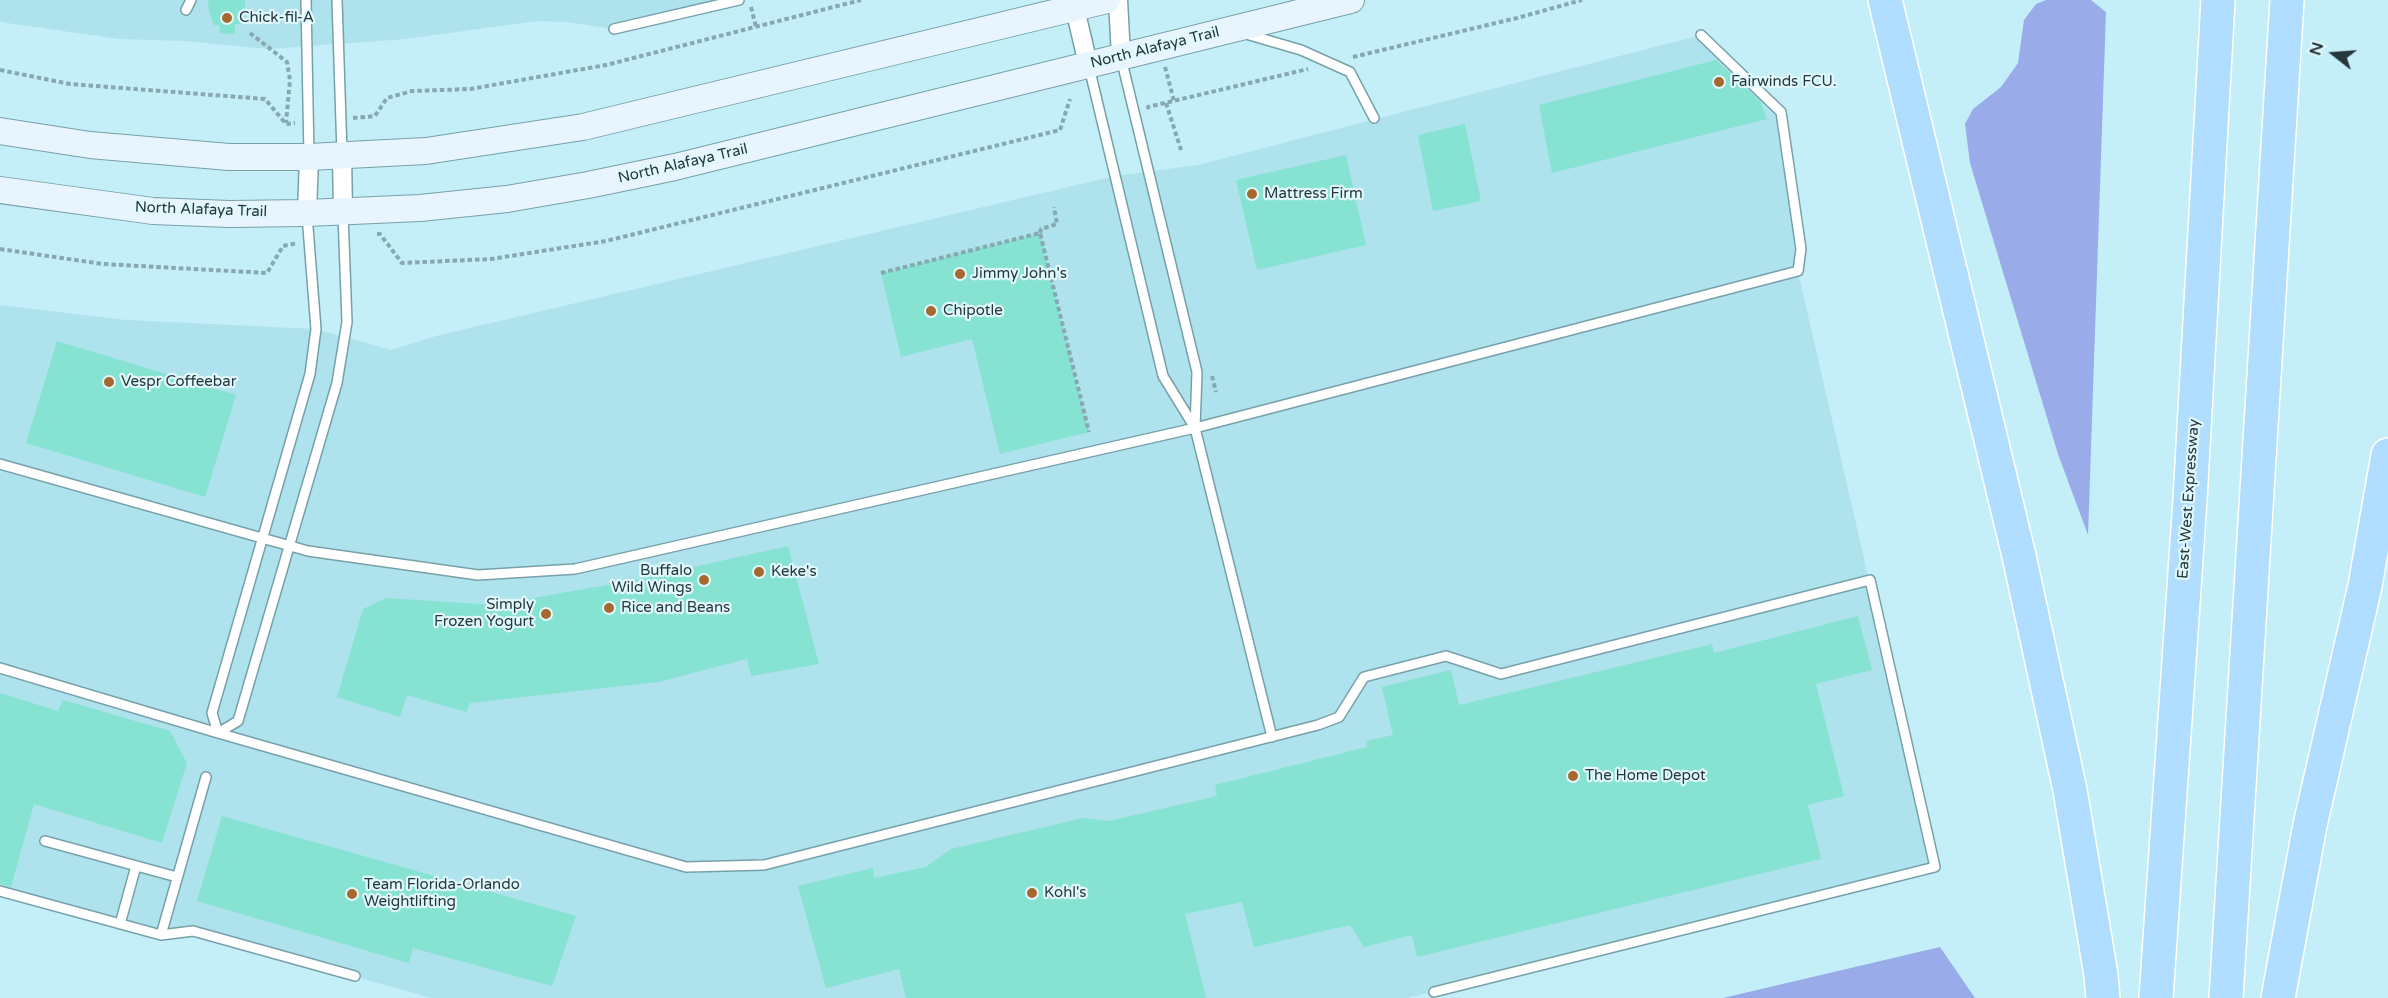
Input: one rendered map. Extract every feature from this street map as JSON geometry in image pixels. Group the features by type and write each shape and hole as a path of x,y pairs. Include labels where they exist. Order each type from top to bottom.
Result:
{"highway":[{"path":"1859,0 1871,10 1904,75"},
{"path":"1885,0 2019,556 2070,790 2103,998"},
{"name":"East-West Expressway","path":"2156,998 2190,488 2218,0"},
{"path":"2226,998 2287,0"},
{"path":"2278,998 2310,825 2365,586 2388,455"}],"main road":[{"path":"0,132 90,145 229,157 309,157 426,151 583,127 1074,4 1107,0"},
{"name":"North Alafaya Trail","path":"0,190 153,211 307,213 344,224 420,208 486,201 588,185 675,167 1351,0"}],"street":[{"path":"1118,0 1121,56"},
{"path":"1074,4 1088,64"},
{"path":"342,155 344,224"},
{"path":"307,213 309,157"}],"lane":[{"path":"186,10 191,0"},
{"path":"306,0 309,157"},
{"path":"337,0 342,155"},
{"path":"614,29 739,0"},
{"path":"1233,30 1301,50 1350,72 1374,118"},
{"path":"0,464 308,552 478,575 575,569 1195,428 1798,272 1801,249 1781,112 1701,35"},
{"path":"1121,56 1197,372 1195,428 1272,737"},
{"path":"1088,64 1163,376 1195,428"},
{"path":"218,733 212,713 310,374 316,329 307,213"},
{"path":"218,733 238,721 337,382 347,322 344,224"},
{"path":"0,668 686,867 764,865 1272,737 1339,717 1364,677 1446,656 1502,674 1870,580 1935,867 1434,992"},
{"path":"161,935 206,777"},
{"path":"45,841 177,877"},
{"path":"120,924 136,866"},
{"path":"0,891 161,935 193,931 356,976"}],"path":[{"path":"749,0 756,27"},
{"path":"341,119 375,116 387,98 412,91 470,88 606,65 861,0"},
{"path":"1151,119 1148,107 1284,76 1329,62 1517,18 1582,0"},
{"path":"250,33 287,63 290,80 286,124"},
{"path":"1164,64 1174,101"},
{"path":"0,70 70,84 265,99 286,124"},
{"path":"344,224 380,234 402,263 491,259 606,241 1060,130 1070,99"},
{"path":"1166,104 1181,150"},
{"path":"286,124 309,122"},
{"path":"881,273 1040,233 1041,229 1057,224 1054,207"},
{"path":"1040,233 1089,432"},
{"path":"0,249 103,264 267,273 283,246 309,241"},
{"path":"1211,369 1216,392"}],"shaded area":[{"path":"0,0 727,0 614,29 566,22 537,21 406,39 268,49 184,41 119,39 0,22"},
{"path":"1701,35 1781,112 1801,249 1798,272 1935,867 1408,998 431,998 193,931 161,935 0,891 0,305 126,320 316,329 391,350 436,336 1115,176 1198,165"}],"water":[{"path":"2046,0 2091,0 2106,12 2088,535 2058,454 1970,163 1965,124 1973,109 2001,87 2018,63 2024,20 2036,4"},
{"path":"1940,947 1975,998 1723,998"}],"building":[{"name":"Chick-fil-A","path":"208,0 245,0 242,24 235,24 235,34 220,33 219,25 214,25"},
{"path":"1716,60 1760,101 1767,119 1552,173 1539,105"},
{"path":"1465,124 1481,201 1433,211 1418,135"},
{"path":"1346,155 1366,245 1257,270 1236,180"},
{"path":"1040,233 1089,432 1000,454 972,339 901,357 881,273"},
{"path":"57,341 236,395 205,497 26,443"},
{"path":"788,546 819,664 751,676 747,659 658,682 470,703 466,712 407,695 400,717 337,697 363,609 386,598 494,605 635,580"},
{"path":"1858,616 1872,670 1816,684 1844,796 1808,805 1821,859 1417,957 1412,935 1364,947 1350,925 1254,947 1242,902 1185,914 1206,998 906,998 899,969 826,988 798,886 873,868 874,878 926,867 951,849 1083,818 1109,821 1217,796 1215,785 1367,747 1366,741 1393,735 1382,687 1451,670 1459,705 1712,644 1714,653"},
{"path":"0,693 58,711 63,700 170,731 187,763 162,843 34,804 11,887 0,884"},
{"path":"222,816 576,916 552,986 413,948 409,963 197,901"}],"place":[{"name":"Chick-fil-A","path":"227,18"},
{"name":"Fairwinds FCU.","path":"1719,82"},
{"name":"Mattress Firm","path":"1252,194"},
{"name":"Jimmy John's","path":"960,274"},
{"name":"Chipotle","path":"931,311"},
{"name":"Vespr Coffeebar","path":"109,382"},
{"name":"Keke's","path":"759,572"},
{"name":"Buffalo Wild Wings","path":"704,580"},
{"name":"Rice and Beans","path":"609,608"},
{"name":"Simply Frozen Yogurt","path":"546,614"},
{"name":"The Home Depot","path":"1573,776"},
{"name":"Kohl's","path":"1032,893"},
{"name":"Team Florida-Orlando Weightlifting","path":"352,894"}]}
